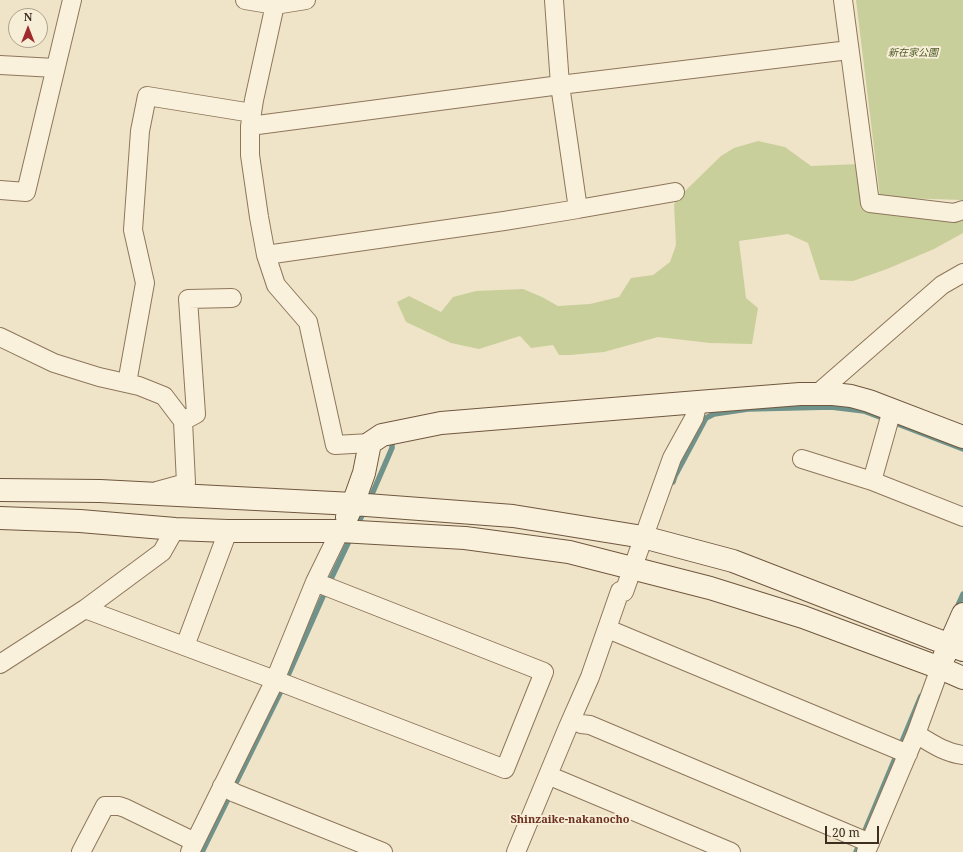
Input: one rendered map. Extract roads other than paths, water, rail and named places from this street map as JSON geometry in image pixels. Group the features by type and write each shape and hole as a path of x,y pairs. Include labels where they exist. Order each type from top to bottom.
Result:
{"street":[{"path":"0,190 26,192 72,0"},
{"path":"245,0 275,2 306,0"},
{"path":"554,0 560,85 578,209"},
{"path":"843,0 870,203 954,213 963,210"},
{"path":"275,2 254,100 251,120 250,155 266,255 276,285 308,322 335,445 370,443 382,435 441,423 817,394 851,396 869,401 963,437"},
{"path":"127,383 145,283 133,230 140,131 147,96 251,120 849,50"},
{"path":"0,64 55,68"},
{"path":"266,255 504,221 675,192"},
{"path":"817,394 942,285 963,273"},
{"path":"183,421 196,414 188,299 232,298"},
{"path":"0,337 54,363 99,377 139,386 164,396 183,421 186,483 147,493"},
{"path":"624,592 672,458 694,418 698,402"},
{"path":"872,481 892,410"},
{"path":"81,852 105,806 119,806 125,808 192,847 222,786 282,683 315,582 354,504 364,473 370,443"},
{"path":"802,459 872,481 963,517"},
{"path":"0,490 100,491 354,504 513,516 643,537 733,561 956,647"},
{"path":"0,518 80,521 175,529 228,531 340,531 465,538 569,552 710,588 803,617 963,678"},
{"path":"0,664 88,611 162,552 175,529"},
{"path":"185,646 228,531"},
{"path":"88,611 185,646 505,769 544,672 315,582"},
{"path":"516,852 590,677 620,591 624,592"},
{"path":"526,852 581,724 628,594 624,592"},
{"path":"581,724 590,725 868,848 916,734 940,668 956,647 963,614"},
{"path":"615,632 908,754"},
{"path":"916,734 942,750 963,755"},
{"path":"557,779 731,852"},
{"path":"222,786 235,793 383,852"}],"waterway":[{"path":"673,482 706,418 714,414 748,409 831,407 864,411 963,449"},
{"path":"369,501 392,448 392,444"},
{"path":"356,527 365,510"},
{"path":"202,852 282,689 351,537"},
{"path":"956,610 963,594"},
{"path":"856,852 921,696"}],"district":[{"name":"Shinzaike-nakanocho","path":"570,820"}],"park label":[{"name":"新在家公園","path":"913,53"}]}
